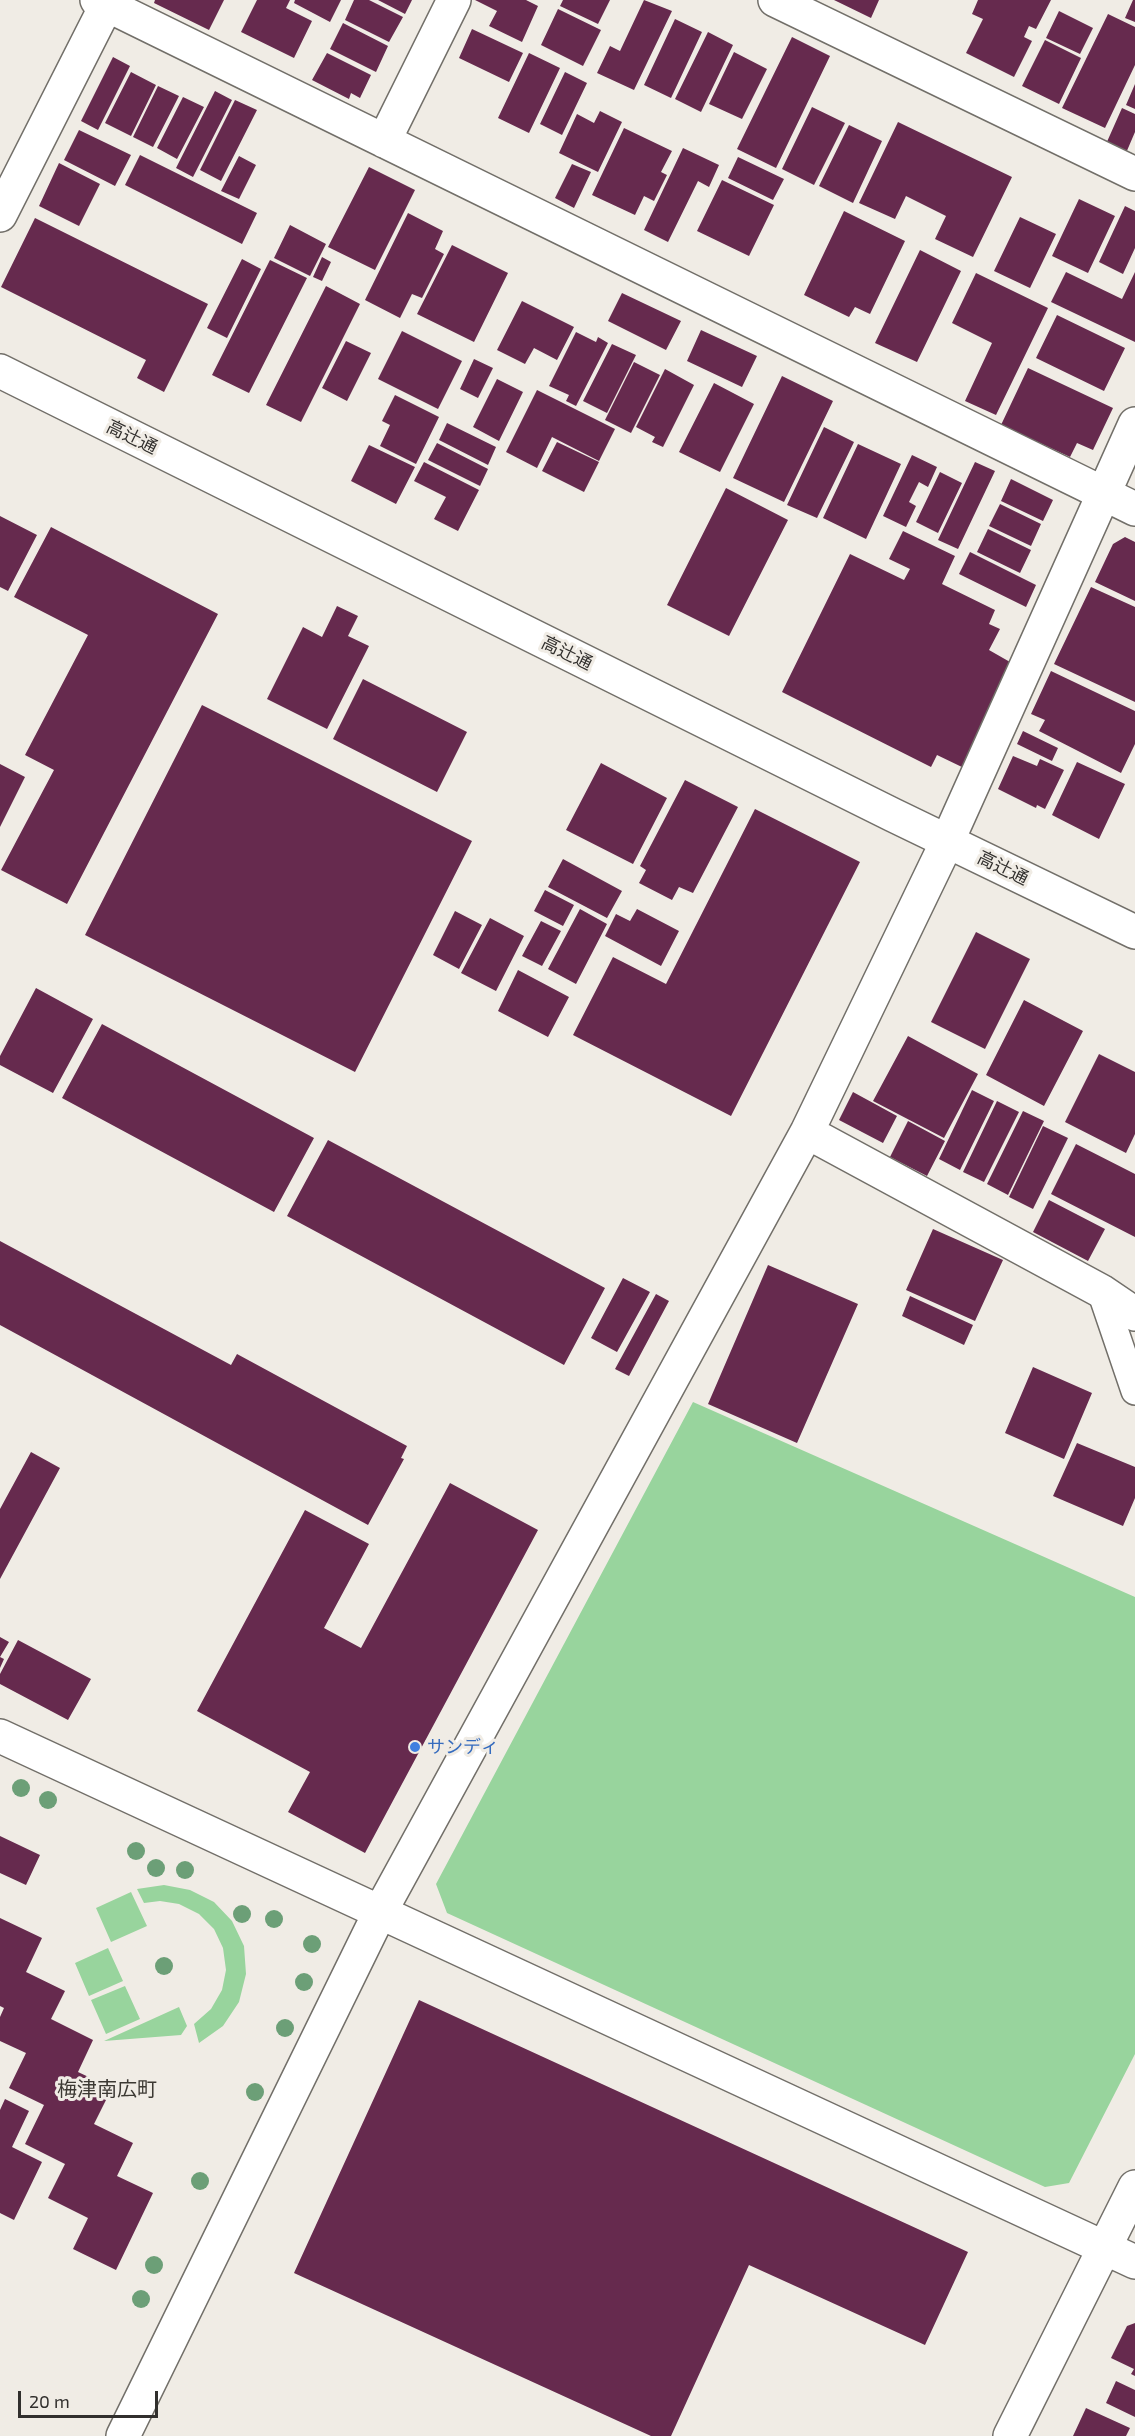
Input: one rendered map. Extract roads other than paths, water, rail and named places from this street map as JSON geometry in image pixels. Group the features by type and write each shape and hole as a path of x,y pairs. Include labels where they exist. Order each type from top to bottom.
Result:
{"street":[{"path":"384,141 454,0"},
{"path":"775,0 1135,174"},
{"path":"0,215 104,2 1135,509"},
{"name":"高辻通","path":"0,371 947,842 1135,932"},
{"path":"123,2436 380,1912 807,1132 947,842 1135,424"},
{"path":"807,1132 1101,1292 1135,1314"},
{"path":"0,1736 1135,2262"},
{"path":"1010,2436 1135,2187"}],"lane":[{"path":"1101,1292 1135,1391"}],"place":[{"name":"サンディ","path":"415,1747"}],"district":[{"name":"梅津南広町","path":"107,2089"}]}
